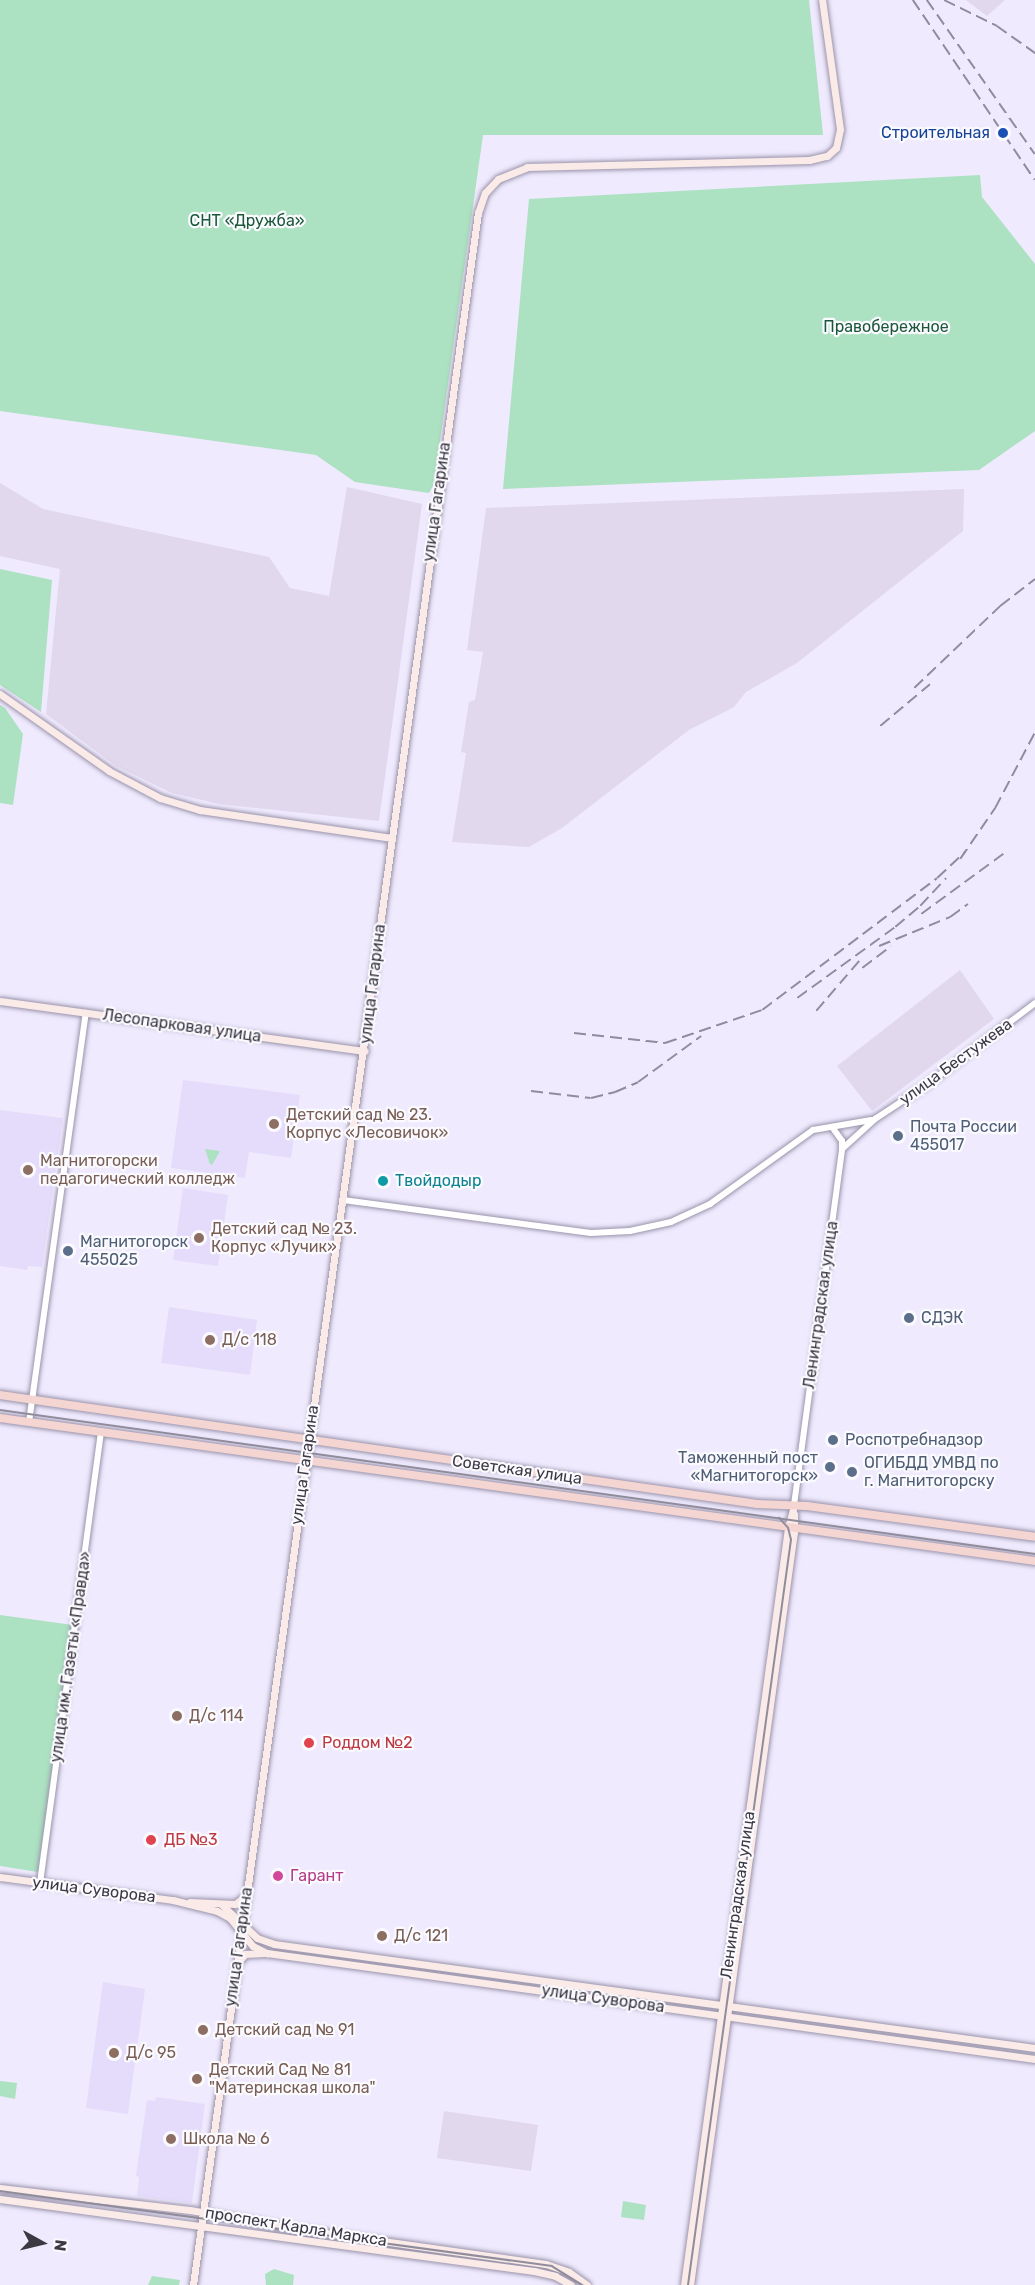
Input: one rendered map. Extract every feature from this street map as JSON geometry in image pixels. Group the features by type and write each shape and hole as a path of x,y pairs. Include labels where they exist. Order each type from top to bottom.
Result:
{"main road":[{"name":"улица Гагарина","path":"193,2285 306,1460 365,1051 478,213 485,193 505,174 538,166 809,160 827,156 836,148 840,129 822,0"},
{"path":"0,694 108,771 160,798 200,810 392,838"},
{"name":"Лесопарковая улица","path":"0,1001 365,1051"},
{"name":"Советская улица","path":"0,1395 758,1504 794,1505 1035,1537"},
{"name":"Советская улица","path":"0,1418 1035,1561"},
{"name":"Ленинградская улица","path":"690,2285 725,2006 794,1505"},
{"name":"улица Суворова","path":"0,1877 222,1905 235,1904 247,1894"},
{"name":"улица Суворова","path":"188,1902 222,1912 254,1946 267,1953 1035,2059"},
{"name":"улица Суворова","path":"222,1905 257,1938 267,1943 1035,2049"},
{"path":"237,1963 251,1952 267,1953"},
{"path":"467,1980 468,1971"},
{"name":"Ленинградская улица","path":"684,2285 724,2016"},
{"name":"проспект Карла Маркса","path":"0,2188 203,2212 304,2230 546,2264 562,2268 587,2285"},
{"name":"проспект Карла Маркса","path":"0,2199 534,2271 555,2276 571,2285"}],"street":[{"name":"улица Бестужева","path":"875,1119 934,1079 1035,1004"},
{"path":"29,1422 86,1012"},
{"path":"343,1200 591,1233 630,1232 689,1215 734,1189 813,1130 875,1119"},
{"path":"842,1149 875,1119"},
{"path":"832,1127 838,1133 842,1149"},
{"name":"Ленинградская улица","path":"794,1505 842,1149"},
{"name":"улица им. Газеты «Правда»","path":"40,1882 101,1432"}],"shaded area":[{"path":"966,0 1005,0 987,16"},
{"path":"0,483 43,509 269,557 290,588 329,596 347,487 422,504 379,821 219,804 172,793 116,766 46,714 60,569 0,556"},
{"path":"964,489 963,531 797,663 746,692 734,707 689,730 562,828 529,847 452,842 466,753 461,752 469,702 475,700 483,652 467,650 486,508"},
{"path":"960,970 994,1019 872,1111 837,1066"},
{"path":"183,1080 300,1095 291,1158 249,1152 245,1178 171,1168"},
{"name":"Магнитогорски педагогический колледж","path":"0,1110 63,1118 42,1267 28,1266 27,1270 0,1266"},
{"name":"Детский сад № 23. Корпус «Лучик»","path":"183,1188 228,1195 218,1266 173,1260"},
{"name":"Д/с 118","path":"169,1307 257,1320 250,1375 161,1363"},
{"name":"Д/с 95","path":"103,1982 145,1989 128,2114 86,2108"},
{"name":"Школа № 6","path":"156,2097 205,2104 192,2203 137,2196 139,2178 136,2175 147,2100 155,2101"},
{"path":"444,2111 538,2125 531,2171 437,2158"}],"green space":[{"name":"СНТ «Дружба»","path":"0,0 809,0 823,135 483,135 434,484 429,493 355,482 316,455 0,411"},
{"name":"Правобережное","path":"980,175 982,197 1035,264 1035,431 979,470 503,489 529,199"},
{"path":"0,569 52,580 41,712 0,685"},
{"path":"0,705 5,708 23,734 13,805 0,803"},
{"path":"205,1149 220,1151 212,1165 210,1164"},
{"path":"0,1615 73,1625 38,1872 0,1866"},
{"path":"0,2081 17,2083 15,2099 0,2096"},
{"path":"623,2201 646,2205 644,2220 621,2217"},
{"path":"274,2269 294,2275 293,2285 266,2285 265,2274"},
{"path":"152,2276 180,2280 179,2285 148,2285"}],"tram line":[{"path":"0,1410 1035,1554"},
{"path":"688,2285 791,1540 788,1528 779,1518"},
{"path":"0,2191 552,2266 583,2285"}],"railway":[{"path":"913,0 1035,180"},
{"path":"927,0 1035,154"},
{"path":"944,0 997,26 1035,53"},
{"path":"914,688 1000,606 1035,579"},
{"path":"880,726 930,684"},
{"path":"960,859 995,808 1035,732"},
{"path":"921,914 1007,851"},
{"path":"574,1033 665,1043 762,1010 937,878 965,852"},
{"path":"797,998 895,927 920,906 946,878"},
{"path":"879,946 950,917 968,904"},
{"path":"862,968 891,946"},
{"path":"816,1011 859,961"},
{"path":"531,1091 591,1098 615,1092 638,1082 701,1036"}],"place":[{"name":"Строительная","path":"1003,133"},
{"name":"Детский сад № 23. Корпус «Лесовичок»","path":"274,1124"},
{"name":"Почта России 455017","path":"898,1136"},
{"name":"Магнитогорски педагогический колледж","path":"28,1170"},
{"name":"Твойдодыр","path":"383,1181"},
{"name":"Детский сад № 23. Корпус «Лучик»","path":"199,1238"},
{"name":"Магнитогорск 455025","path":"68,1251"},
{"name":"СДЭК","path":"909,1318"},
{"name":"Д/с 118","path":"210,1340"},
{"name":"Роспотребнадзор","path":"833,1440"},
{"name":"Таможенный пост «Магнитогорск»","path":"830,1467"},
{"name":"ОГИБДД УМВД по г. Магнитогорску","path":"852,1472"},
{"name":"Д/с 114","path":"177,1716"},
{"name":"Роддом №2","path":"309,1743"},
{"name":"ДБ №3","path":"151,1840"},
{"name":"Гарант","path":"278,1876"},
{"name":"Д/с 121","path":"382,1936"},
{"name":"Детский сад № 91","path":"203,2030"},
{"name":"Д/с 95","path":"114,2053"},
{"name":"Детский Сад № 81 \"Материнская школа\"","path":"197,2079"},
{"name":"Школа № 6","path":"171,2139"}]}
